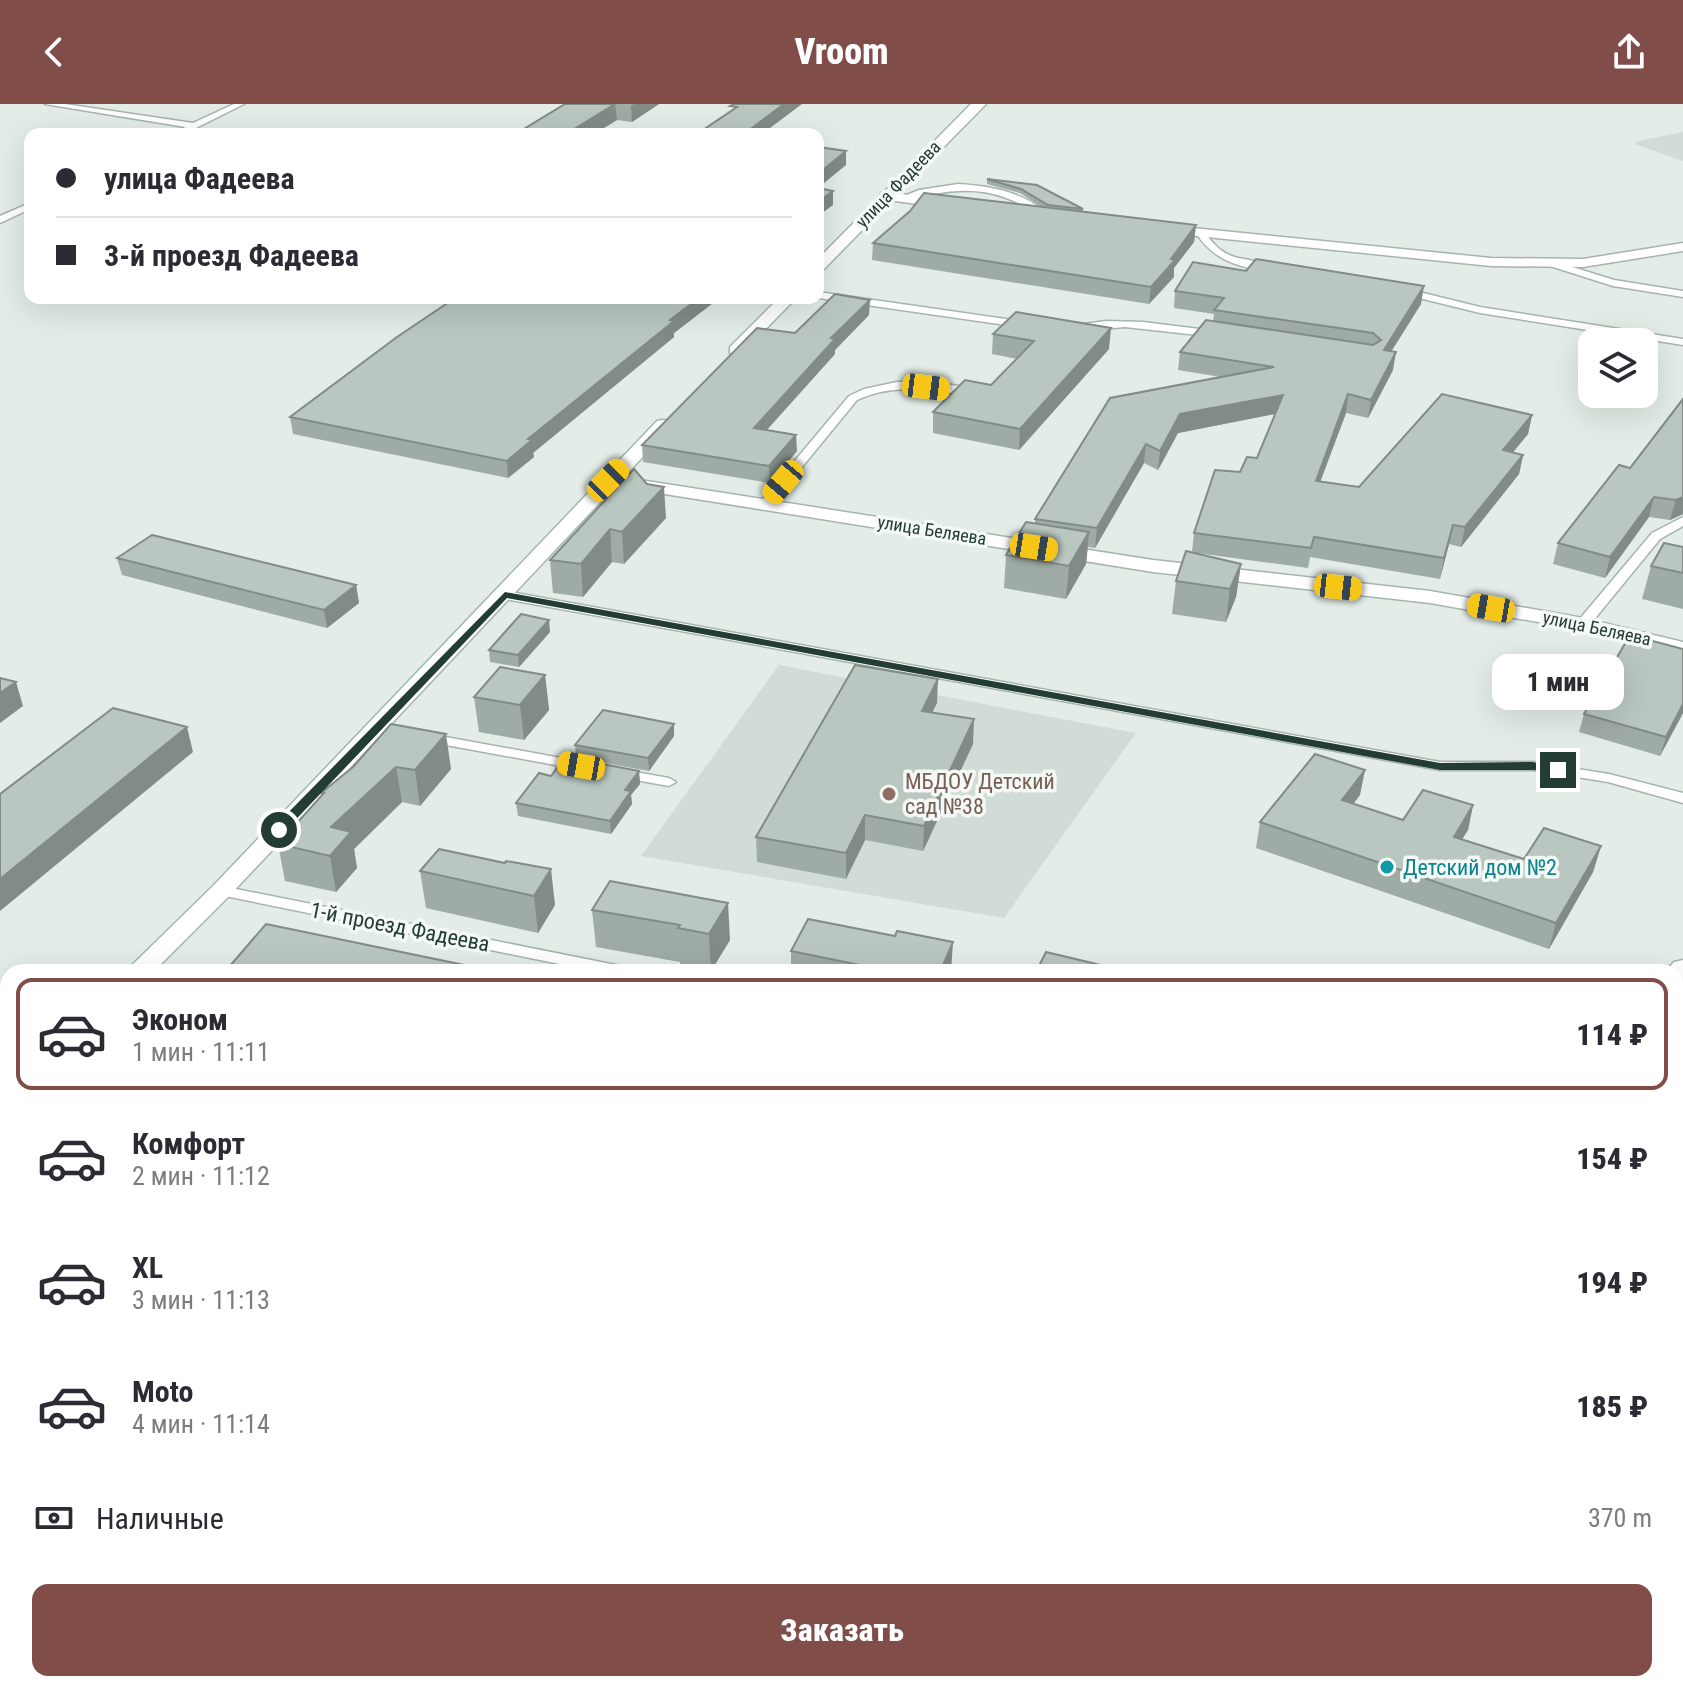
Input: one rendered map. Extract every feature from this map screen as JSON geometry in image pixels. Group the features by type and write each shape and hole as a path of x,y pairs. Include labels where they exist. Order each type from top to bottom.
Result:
{"street":[{"name":"улица Фадеева","path":"824,261 971,109 980,104"},
{"path":"886,196 960,206"},
{"path":"1003,211 1054,218"},
{"path":"1155,228 1420,256 1550,263 1583,263 1683,247"},
{"path":"721,366 782,304"},
{"path":"146,964 391,731 505,595 608,480 676,412"},
{"name":"улица Беляева","path":"608,480 1153,566 1430,597 1583,624 1683,648"}],"lane":[{"path":"49,104 194,126"},
{"path":"190,128 240,104"},
{"path":"902,199 925,189 961,188 997,192 1030,202 1054,218"},
{"path":"0,220 24,209"},
{"path":"1201,233 1209,249 1223,258 1275,270"},
{"path":"1550,263 1626,286 1683,294"},
{"path":"1394,290 1480,310 1683,342"},
{"path":"824,296 1039,327"},
{"path":"1060,329 1102,323 1142,323 1221,335"},
{"path":"766,503 853,398 867,390 901,384 975,393"},
{"path":"1583,624 1656,536 1683,521"},
{"path":"505,595 1440,766 1533,766 1609,778 1683,798"},
{"path":"391,731 669,782"},
{"name":"1-й проезд Фадеева","path":"221,891 586,964"}],"shaded area":[{"path":"1683,132 1683,161 1635,144 1638,141"},
{"name":"МБДОУ Детский сад №38","path":"779,665 1136,733 1004,918 641,856"}],"building":[{"path":"565,104 615,104 576,128 526,128"},
{"path":"784,104 752,128 706,128 737,107 730,106"},
{"path":"824,148 846,151 824,169"},
{"path":"987,179 1037,185 1083,209 1048,205 1021,189"},
{"path":"924,193 1196,225 1171,259 1175,260 1151,287 873,243 910,211"},
{"path":"1256,259 1424,286 1384,350 1396,352 1371,400 1348,394 1316,481 1359,487 1442,394 1532,415 1503,450 1523,455 1465,527 1453,525 1444,558 1314,537 1311,548 1194,533 1215,470 1240,472 1247,457 1257,458 1283,395 1180,414 1160,451 1146,444 1097,528 1035,519 1110,398 1274,367 1180,352 1206,320 1373,345 1381,340 1373,333 1214,310 1224,298 1175,291 1193,262 1246,271"},
{"path":"835,294 870,300 831,338 835,339 754,428 796,435 769,466 642,445 757,328 795,333"},
{"path":"446,304 691,304 528,439 532,440 507,461 290,417"},
{"path":"1016,312 1111,328 1020,429 933,412 965,380 991,385 1034,341 993,334"},
{"path":"1683,399 1683,497 1676,500 1654,497 1610,557 1558,543 1619,465 1630,468"},
{"path":"634,469 647,484 664,487 622,532 610,529 581,564 550,560"},
{"path":"1026,522 1089,532 1069,566 1006,555"},
{"path":"152,535 356,585 324,610 117,558"},
{"path":"1664,543 1683,547 1683,573 1651,566"},
{"path":"1186,551 1241,564 1230,589 1176,581"},
{"path":"521,614 549,620 518,655 489,650"},
{"path":"1630,635 1683,649 1683,704 1666,737 1584,714"},
{"path":"855,665 938,679 922,711 974,719 924,826 865,815 846,853 756,837"},
{"path":"500,667 545,675 520,705 474,697"},
{"path":"0,678 16,682 0,693"},
{"path":"113,708 187,727 0,879 0,794"},
{"path":"603,710 674,724 648,758 575,745"},
{"path":"391,724 446,734 415,770 396,767 331,827 351,832 330,856 278,844 324,793 321,793 353,767"},
{"path":"1315,754 1365,770 1342,800 1403,820 1423,790 1473,805 1454,837 1524,859 1544,828 1601,846 1556,923 1260,822"},
{"path":"565,757 639,771 625,790 631,791 610,821 516,803 539,773 551,776"},
{"path":"439,849 551,869 534,896 420,871"},
{"path":"610,881 728,903 709,934 678,928 680,925 592,910"},
{"path":"808,919 895,936 897,931 953,942 943,964 855,964 791,951"},
{"path":"266,924 459,964 232,964"},
{"path":"1046,952 1096,964 1040,964"}],"place":[{"name":"МБДОУ Детский сад №38","path":"889,794"},
{"name":"Детский дом №2","path":"1387,867"}],"route":[{"path":"279,830 505,595 1440,766 1533,766 1558,770"}]}
